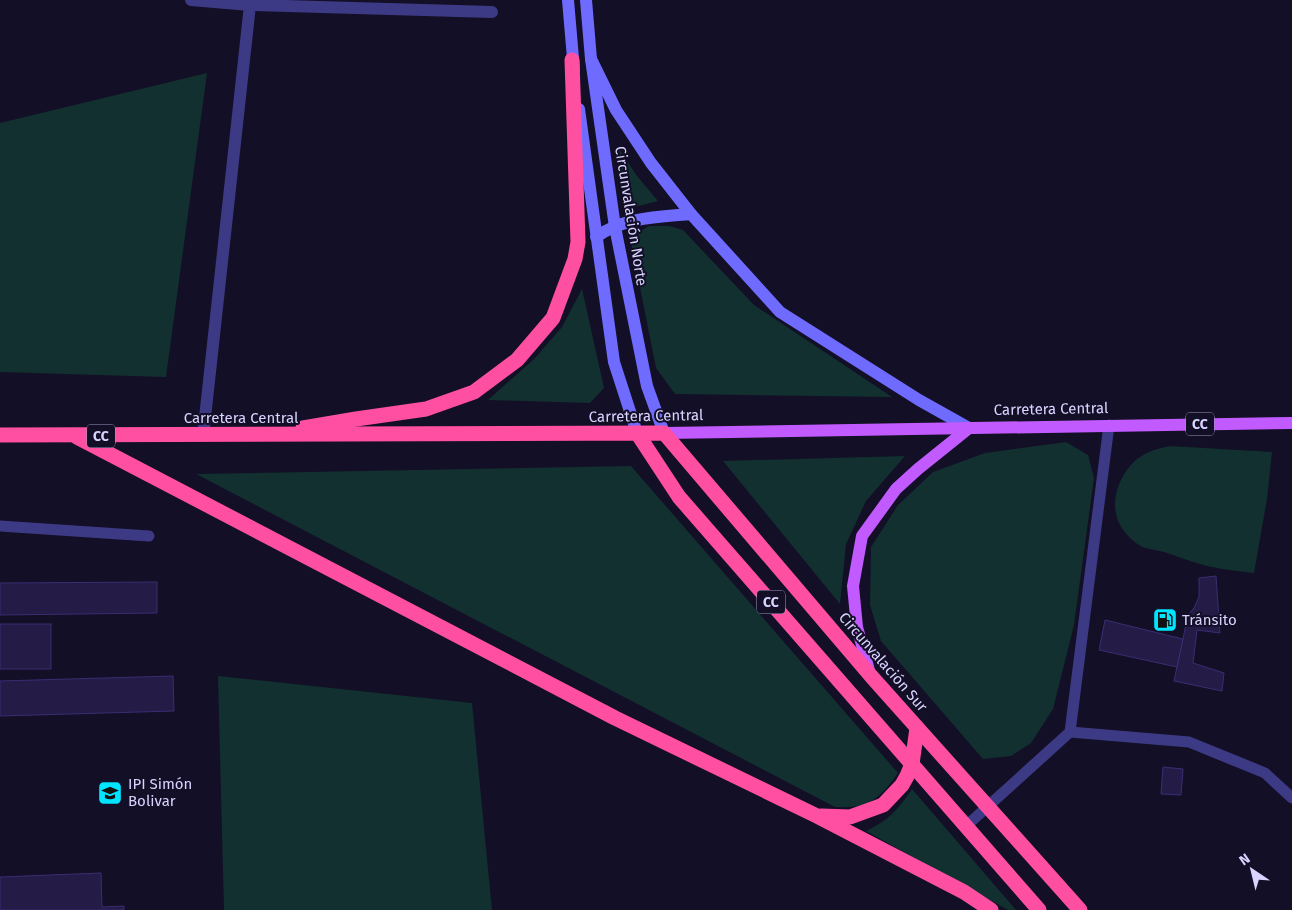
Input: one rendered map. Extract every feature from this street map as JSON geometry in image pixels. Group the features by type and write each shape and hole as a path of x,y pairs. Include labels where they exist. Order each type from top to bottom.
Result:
{"highway":[{"path":"264,435 426,409 474,392 517,360 553,318 575,259 578,242 572,60"},
{"name":"Carretera Central","path":"0,435 203,436 664,433"},
{"name":"Circunvalación Sur","path":"664,433 871,676 1080,910"},
{"name":"CC","path":"637,434 680,497 1039,910"},
{"path":"76,436 615,718 817,816 964,892 991,910"},
{"path":"817,816 850,817 883,805 902,785 912,764 917,728"}],"main road":[{"path":"568,0 572,60 614,362 637,434"},
{"name":"Circunvalación Norte","path":"586,0 591,59 615,226 647,386 664,433"},
{"path":"591,59 616,110 651,162 691,214 780,312 919,400 969,428 896,489 862,536 853,586 857,627 871,676"},
{"path":"596,237 606,230 632,220 691,214"},
{"name":"Carretera Central","path":"664,433 1292,423"}],"street":[{"path":"191,0 492,12"},
{"path":"203,436 250,3"}],"lane":[{"path":"965,827 1070,732 1109,425"},
{"path":"0,526 149,536"},
{"path":"1070,732 1189,742 1265,772 1290,794"}],"green space":[{"path":"207,73 166,377 0,372 0,123"},
{"path":"619,149 637,176 658,201 635,207 624,200"},
{"path":"649,226 669,226 683,230 754,305 892,397 675,394 656,368 630,237"},
{"path":"582,289 604,388 590,403 488,400 535,358 562,327"},
{"path":"1066,442 1088,455 1094,478 1074,625 1053,709 1031,743 1011,756 983,759 881,641 870,605 871,547 898,505 933,472 985,453"},
{"path":"1170,446 1272,452 1267,499 1254,573 1206,566 1146,548 1136,543 1123,530 1116,516 1115,508 1115,499 1120,482 1129,467 1140,457 1153,450"},
{"path":"905,456 866,501 846,544 840,604 723,461"},
{"path":"631,466 898,773 879,796 865,804 835,807 196,474"},
{"path":"218,676 472,703 492,910 224,910"},
{"path":"912,789 1016,910 1008,910 866,831 892,814"}],"building":[{"path":"1216,576 1220,633 1197,630 1193,663 1224,673 1222,691 1174,681 1188,615 1199,597 1199,578"},
{"path":"157,582 157,613 0,615 0,583"},
{"path":"1105,620 1183,639 1177,667 1099,650"},
{"path":"0,624 51,624 51,669 0,669"},
{"path":"173,676 174,711 0,716 0,681"},
{"path":"1163,767 1183,769 1181,795 1161,794"},
{"path":"101,873 102,907 124,906 124,910 0,910 0,877"}],"place":[{"name":"Tránsito","path":"1165,620"},
{"name":"IPI Simón Bolivar","path":"110,793"}]}
